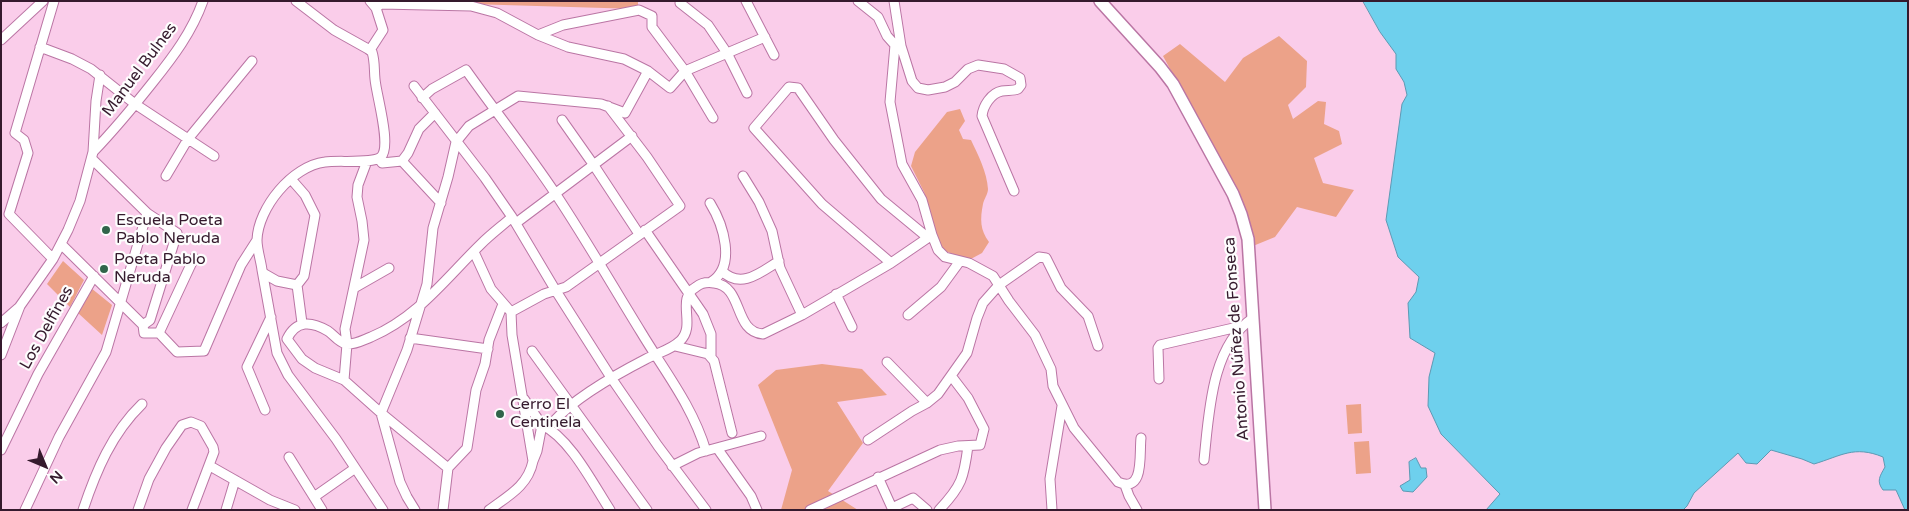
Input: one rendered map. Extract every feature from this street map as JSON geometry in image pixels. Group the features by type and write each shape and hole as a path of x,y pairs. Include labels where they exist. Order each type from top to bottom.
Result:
{"main road":[{"name":"Antonio Núñez de Fonseca","path":"1100,1 1173,84 1242,214 1248,240 1265,510"}],"street":[{"path":"1,40 43,1"},
{"path":"53,259 9,214 28,153 24,140 15,133 54,1"},
{"path":"61,244 143,325 144,333 159,333 177,352 204,351 241,265 257,240 266,210 276,193 297,174 318,163 373,161 379,159 384,152 384,124 378,102 373,55 370,50 334,30 296,1"},
{"path":"746,1 774,55"},
{"path":"858,1 878,16 887,36 898,45 912,81 921,90 945,88 955,82 968,69 978,65 1004,69 1020,78 1021,84 1018,89 1001,91 991,97 983,109 982,116 1014,191"},
{"path":"894,1 898,45 890,93 893,119 902,164 922,200 929,236"},
{"name":"Manuel Bulnes","path":"92,156 180,47 191,30 204,2"},
{"path":"680,3 708,25 727,53 747,93"},
{"path":"370,50 383,30 373,5 471,6 497,13 538,35 568,48 624,59 648,71 670,88 685,71 765,37"},
{"path":"538,35 563,24 640,10 652,16 652,27 685,71 713,118"},
{"path":"40,47 72,59 100,75 135,104 214,156"},
{"path":"166,176 188,139 252,61"},
{"path":"422,98 432,89 466,70 555,193 654,354 678,388 694,419 706,451"},
{"path":"415,510 400,482 381,414 407,350 427,284 433,228 456,142 469,126 518,96 608,106 625,113 648,71"},
{"name":"Manuel Bulnes","path":"1,355 4,339 20,306 53,259 80,202 92,156 100,75"},
{"path":"414,86 485,178 514,220 612,379 672,466 706,510"},
{"path":"891,263 822,204 754,128 789,87 798,88 834,140 882,199 929,236 945,257 969,263 993,276 1008,301 1035,335 1051,369 1053,386 1074,428 1118,482 1125,485 1131,484 1139,474 1141,438"},
{"path":"511,312 544,294 566,288 680,206 632,136 608,106"},
{"path":"379,159 382,163 402,161 408,153 419,129 435,113"},
{"path":"562,120 703,314 709,327 712,341 711,357"},
{"path":"448,468 381,414 344,380 315,368 302,359 287,339 292,329 302,324 318,326 328,331 341,342 356,344 397,324 420,306 474,252 514,220 555,193 632,136"},
{"path":"92,156 147,213 177,233 150,320 143,325"},
{"path":"344,380 347,344 345,329 364,240 362,221 356,197 358,185 367,161"},
{"path":"402,161 441,203"},
{"path":"743,176 759,202 772,232 779,261 802,315"},
{"path":"290,179 305,195 315,215 304,276 296,285"},
{"path":"710,203 719,219 724,238 725,262 722,271 711,282"},
{"path":"25,510 59,437 102,362 147,213"},
{"path":"555,420 570,405 612,379 654,354 675,346 684,337 687,329 685,309 689,293 701,284 711,282 728,288 735,297 746,325 755,332 762,334 802,315 891,263 929,236"},
{"path":"257,240 277,353 288,375 336,438 354,469 383,510"},
{"path":"474,252 491,288 511,312 512,334 533,461"},
{"path":"868,440 938,394 967,354 983,303 999,285 1039,257 1046,258 1061,288 1088,316 1098,346"},
{"path":"159,333 194,258"},
{"path":"722,271 734,279 746,279 779,261"},
{"path":"908,316 941,287 960,261"},
{"path":"354,288 389,268"},
{"path":"263,273 277,281 296,285"},
{"name":"Los Delfines","path":"1,450 38,374 94,276"},
{"path":"296,285 302,324"},
{"path":"836,294 852,327"},
{"path":"443,510 448,468 467,448 476,390 489,340 503,304"},
{"path":"1,324 20,306"},
{"path":"265,410 247,367 271,316"},
{"path":"1204,460 1209,408 1217,372 1230,344 1242,326 1253,318"},
{"path":"1160,379 1158,348 1160,345 1242,326"},
{"path":"410,338 488,349"},
{"path":"675,346 708,354 711,357 717,369 732,433"},
{"path":"532,351 647,510"},
{"path":"887,362 927,403"},
{"path":"810,510 940,450 980,445 984,429 968,398 952,377"},
{"path":"524,399 542,425 562,440 590,478 610,510"},
{"path":"83,510 94,478 109,448 126,421 142,404"},
{"path":"1052,510 1050,479 1062,406"},
{"path":"138,510 149,479 178,430 185,423 194,422 203,428 214,450 210,466 192,510"},
{"path":"489,510 522,485 529,475 537,451 542,425"},
{"path":"672,466 706,451 761,436"},
{"path":"939,510 961,483 965,470 968,446"},
{"path":"718,448 751,496 757,510"},
{"path":"289,456 322,510"},
{"path":"210,466 278,507 295,510"},
{"path":"314,497 354,469"},
{"path":"878,477 892,508 914,498 927,510"},
{"path":"226,510 235,480"},
{"path":"1125,485 1137,510"}],"shaded area":[{"path":"369,1 638,1 638,9"},
{"path":"1279,36 1307,61 1306,87 1288,105 1293,119 1318,101 1326,102 1324,124 1339,131 1342,144 1314,158 1323,183 1354,190 1336,217 1297,207 1275,237 1253,246 1194,113 1163,56 1180,44 1225,82 1243,58"},
{"path":"960,109 965,121 959,130 963,139 971,140 984,170 988,189 981,219 982,229 989,242 982,253 969,260 945,251 938,242 924,192 911,166 915,152 947,112"},
{"path":"63,261 84,280 70,307 47,284"},
{"path":"91,288 112,305 102,335 78,313"},
{"path":"822,364 862,369 887,395 837,402 863,443 828,491 858,510 781,510 792,470 758,385 776,370"},
{"path":"1361,404 1362,433 1348,434 1346,405"},
{"path":"1369,441 1371,473 1356,474 1354,442"}],"water":[{"path":"1363,1 1908,1 1908,510 1905,510 1896,490 1883,490 1881,487 1880,478 1885,467 1883,457 1856,452 1840,455 1814,464 1771,450 1757,464 1746,463 1738,453 1694,493 1683,510 1486,510 1500,494 1441,434 1428,406 1429,377 1435,353 1410,338 1408,303 1416,292 1419,277 1398,257 1386,220 1402,104 1407,95 1404,82 1396,69 1396,54 1380,32"},
{"path":"1416,458 1421,468 1426,468 1427,477 1413,492 1403,491 1400,486 1410,480 1409,462"}],"place":[{"name":"Escuela Poeta Pablo Neruda","path":"106,230"},
{"name":"Poeta Pablo Neruda","path":"104,269"},
{"name":"Cerro El Centinela","path":"500,414"}]}
